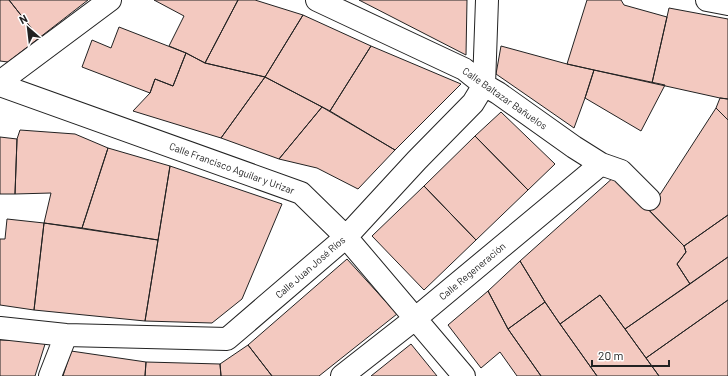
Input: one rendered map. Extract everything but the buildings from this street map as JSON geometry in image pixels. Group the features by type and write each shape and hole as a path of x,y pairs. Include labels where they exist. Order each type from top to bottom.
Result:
{"street":[{"path":"0,84 110,0"},
{"name":"Calle Baltazar Bañuelos","path":"317,0 464,68 484,85 498,93 574,147 601,164 621,171 649,199"},
{"name":"Calle Juan José Ríos","path":"0,328 66,335 227,339 346,237 417,160 473,104 484,85 488,0"},
{"path":"707,0 728,4"},
{"name":"Calle Francisco Aguilar y Urizar","path":"0,84 301,193 346,237 464,376"},
{"name":"Calle Regeneración","path":"342,376 416,318 601,164"},
{"path":"50,376 66,335"}]}
